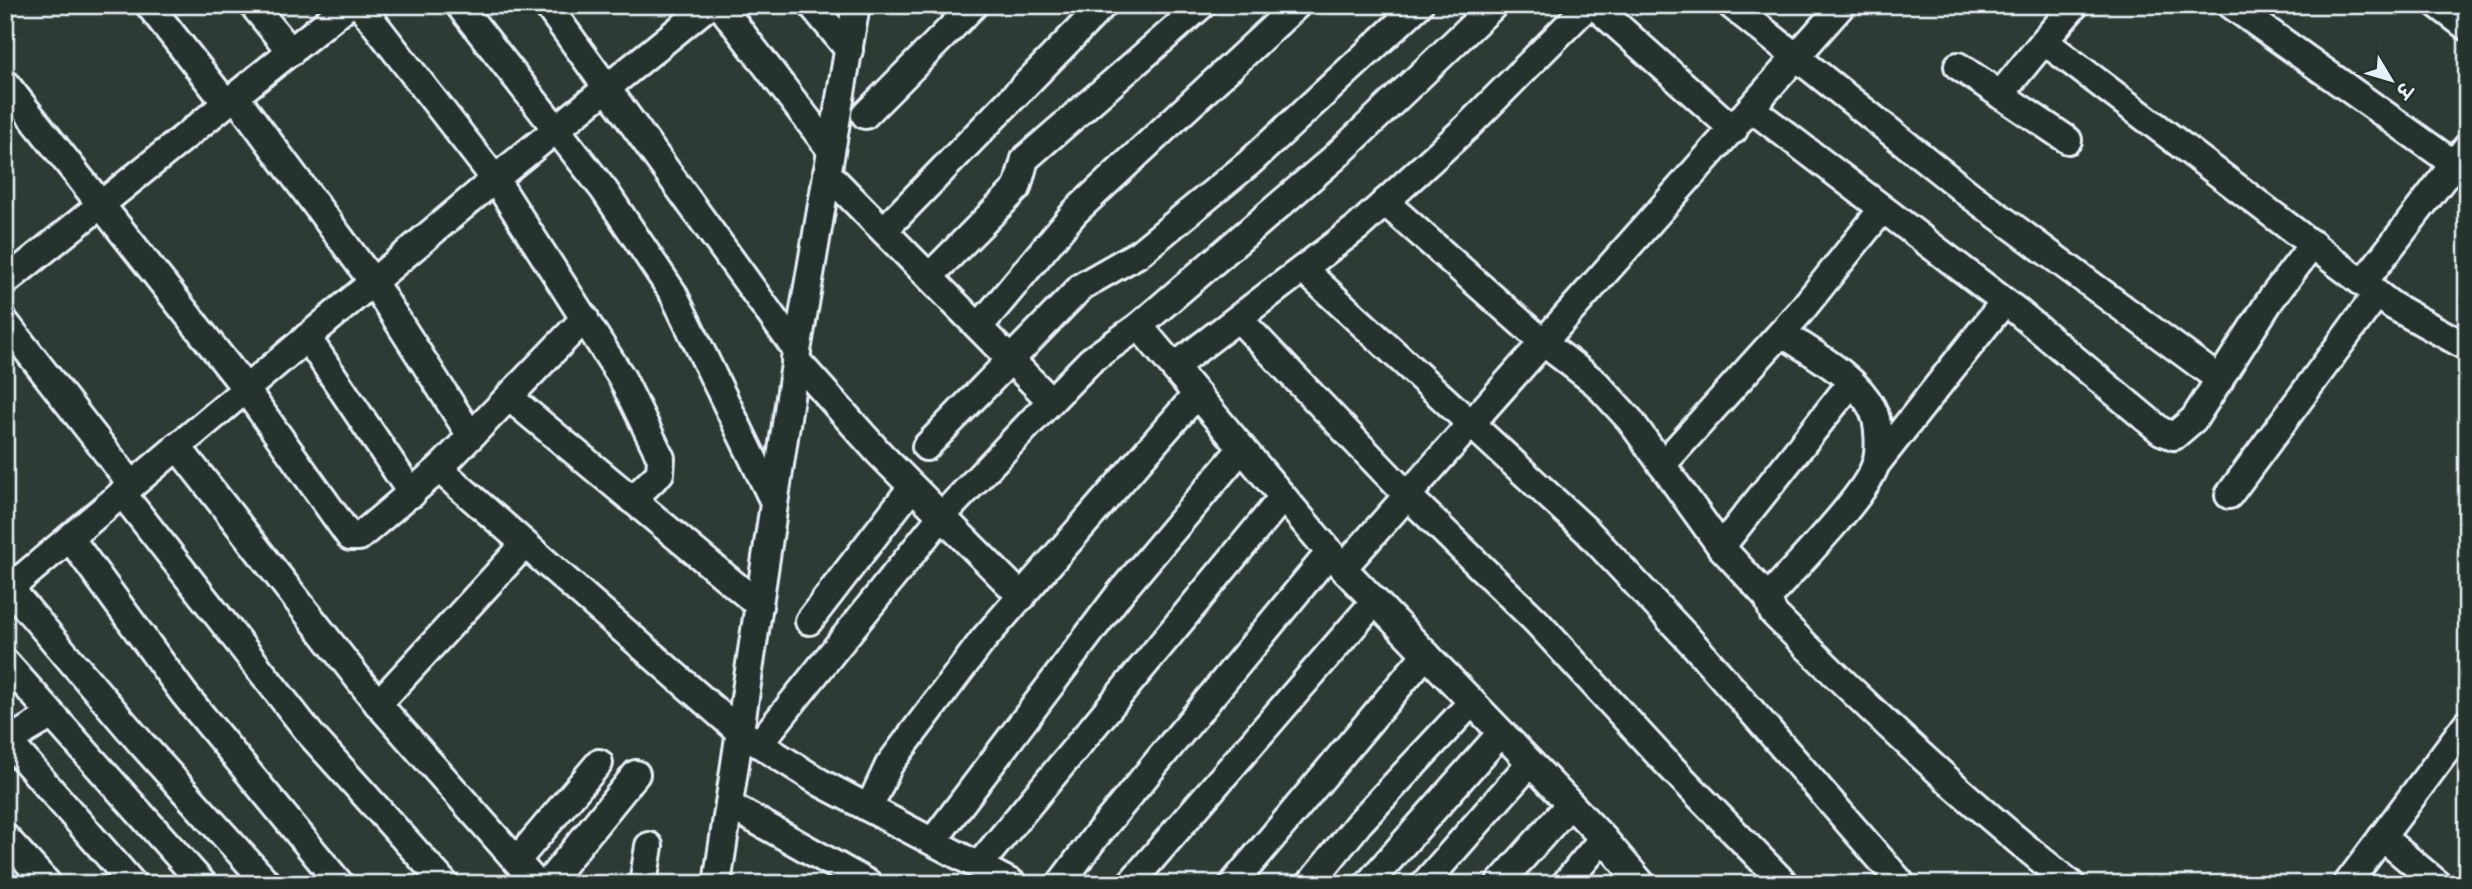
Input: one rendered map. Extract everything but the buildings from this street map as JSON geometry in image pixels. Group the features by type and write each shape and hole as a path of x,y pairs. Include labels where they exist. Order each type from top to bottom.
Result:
{"street":[{"path":"149,5 230,99 373,282 471,436"},
{"path":"253,5 291,52"},
{"path":"5,282 348,5"},
{"path":"360,5 495,179 622,378 661,458 660,472 632,500"},
{"path":"459,5 604,190 673,293 774,502"},
{"path":"547,5 796,355 912,487 1022,597"},
{"path":"268,884 141,743 7,586 70,538 495,179 709,5"},
{"path":"720,5 829,161 884,230 1051,401"},
{"path":"812,5 849,50"},
{"path":"717,884 729,805 749,738 759,605 774,502 796,355 856,5"},
{"path":"865,115 974,5"},
{"path":"884,230 1103,5"},
{"path":"930,276 1017,188 1025,159 1202,5"},
{"path":"979,327 1074,212 1297,5"},
{"path":"926,447 1082,285 1138,254 1249,163 1419,5"},
{"path":"749,738 941,517 1091,360 1139,326 1334,158 1494,5"},
{"path":"1174,367 1303,270 1385,202 1466,127 1588,5"},
{"path":"1594,5 1734,130"},
{"path":"1731,5 1970,195 2220,380"},
{"path":"1060,884 1104,826 1336,560 1408,496 1842,5"},
{"path":"2000,95 2074,5"},
{"path":"2228,495 2370,288 2462,161 2231,5"},
{"path":"2438,5 2467,27"},
{"path":"2044,41 2393,306 2467,347"},
{"path":"1958,66 2067,140"},
{"path":"5,83 102,203 245,389 350,537 359,537 439,470 585,318"},
{"path":"1752,109 1881,211 2004,302 2161,431 2174,436 2184,430 2220,380 2271,299 2313,244"},
{"path":"1385,202 1544,343 1595,383 1630,420 1721,547 1768,598 1773,613 1878,718 1998,825 2071,884"},
{"path":"1662,465 1782,333 1881,211"},
{"path":"1303,270 1596,540 1695,646 1902,884"},
{"path":"1768,598 1861,490 1876,464 2004,302"},
{"path":"1239,319 1408,496 1536,621 1659,755 1785,884"},
{"path":"5,322 311,736 445,884"},
{"path":"1139,326 1336,560 1603,838 1639,882"},
{"path":"1782,333 1851,383 1871,407 1877,421 1876,464"},
{"path":"307,337 412,494"},
{"path":"1721,547 1851,383"},
{"path":"869,808 889,765 921,719 1197,394"},
{"path":"509,397 759,605"},
{"path":"177,446 378,704 537,884"},
{"path":"933,841 1120,593 1242,448"},
{"path":"439,470 749,738 821,783 997,877 1283,497"},
{"path":"809,621 912,487"},
{"path":"70,538 184,694 340,884"},
{"path":"378,704 524,545"},
{"path":"1130,884 1375,601"},
{"path":"1233,884 1426,654"},
{"path":"5,662 203,884"},
{"path":"1310,884 1359,823 1472,702"},
{"path":"52,715 7,742 133,884"},
{"path":"2347,884 2467,723"},
{"path":"1368,884 1501,733"},
{"path":"1424,884 1530,762"},
{"path":"517,860 599,764"},
{"path":"547,884 636,774"},
{"path":"1499,884 1570,804"},
{"path":"729,805 869,884"},
{"path":"5,837 48,884"},
{"path":"2382,837 2438,884"},
{"path":"1565,884 1603,838"},
{"path":"643,884 649,846"}]}
